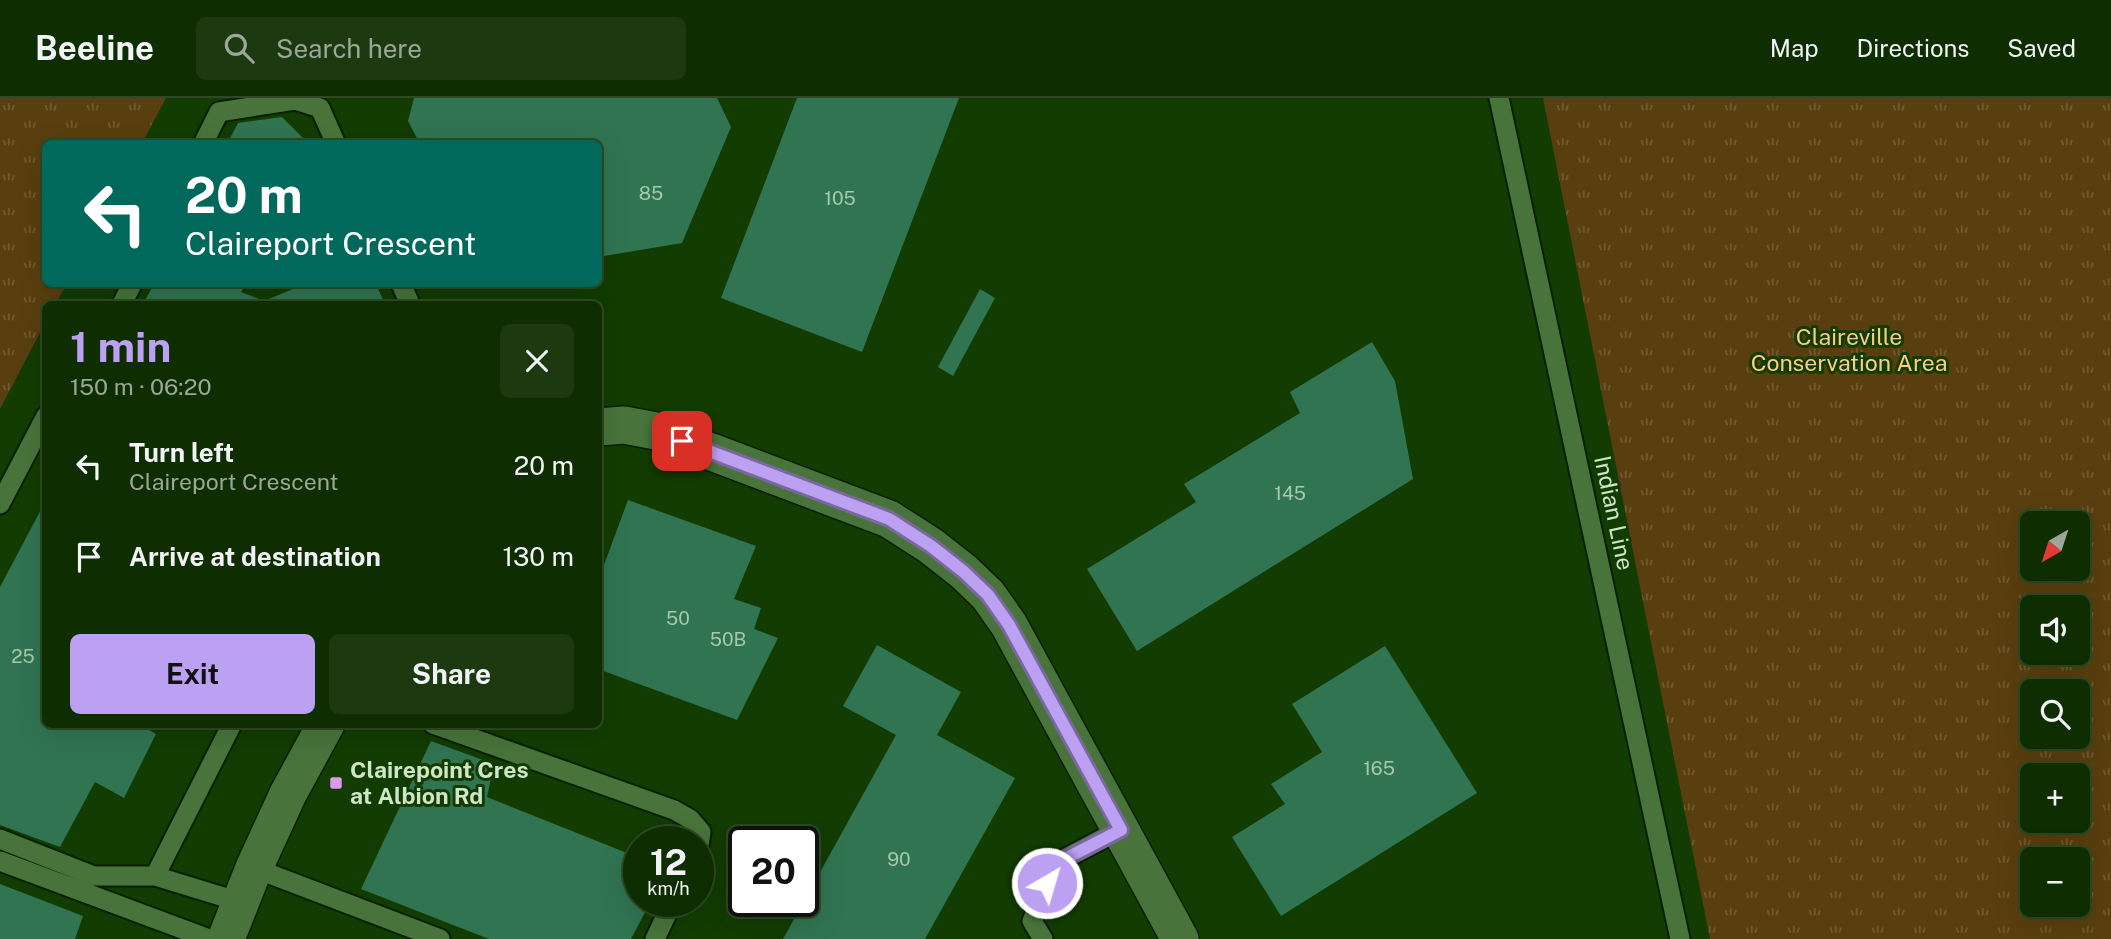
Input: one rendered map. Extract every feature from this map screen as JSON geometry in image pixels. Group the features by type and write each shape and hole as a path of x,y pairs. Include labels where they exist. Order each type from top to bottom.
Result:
{"street":[{"path":"602,427 624,425 656,431 889,519 931,546 988,595 1009,625 1180,939"},
{"path":"226,939 254,868 288,794 324,728"}],"lane":[{"name":"Indian Line","path":"1499,98 1681,939"},
{"path":"205,140 219,112 295,100 320,108 334,140"},
{"path":"0,504 42,424"},
{"path":"155,876 230,728"},
{"path":"444,728 674,810 690,819 696,826"},
{"path":"1043,939 1032,921 1055,864 1121,830"},
{"path":"0,839 94,876 155,876 240,902"},
{"path":"0,861 209,939"},
{"path":"254,868 440,939"},
{"path":"655,939 665,917"}],"green space":[{"path":"0,98 166,98 144,140 42,140 42,287 65,287 57,301 42,301 42,329 0,409"},
{"name":"Claireville Conservation Area","path":"1543,98 2111,98 2111,939 1710,939"}],"building":[{"path":"414,98 717,98 731,127 682,243 602,256 602,140 418,140 408,121"},
{"path":"797,98 959,98 862,352 721,298"},
{"path":"282,117 305,140 229,140 238,123"},
{"path":"152,287 244,287 241,292 264,301 145,301"},
{"path":"298,287 377,287 384,301 264,301"},
{"path":"980,289 995,298 953,376 938,367"},
{"path":"1372,342 1395,381 1413,479 1137,651 1087,569 1196,502 1184,484 1300,413 1290,392"},
{"path":"628,500 756,546 734,599 761,608 754,629 778,638 737,720 602,670 602,570"},
{"path":"42,508 42,728 145,728 156,734 124,798 95,782 60,847 0,825 0,587"},
{"path":"877,645 961,692 937,735 1015,778 925,939 783,939 795,917 819,917 819,874 896,735 843,706"},
{"path":"1385,646 1477,793 1281,916 1232,837 1285,804 1271,784 1322,752 1292,704"},
{"path":"431,741 494,764 487,797 623,851 623,917 643,917 631,939 489,939 361,889"},
{"path":"0,884 83,916 75,939 0,939"}],"place":[{"name":"Clairepoint Cres at Albion Rd","path":"336,783"}],"route":[{"path":"682,441 889,519 931,546 988,595 1009,625 1121,830 1055,864 1047,883"}]}
